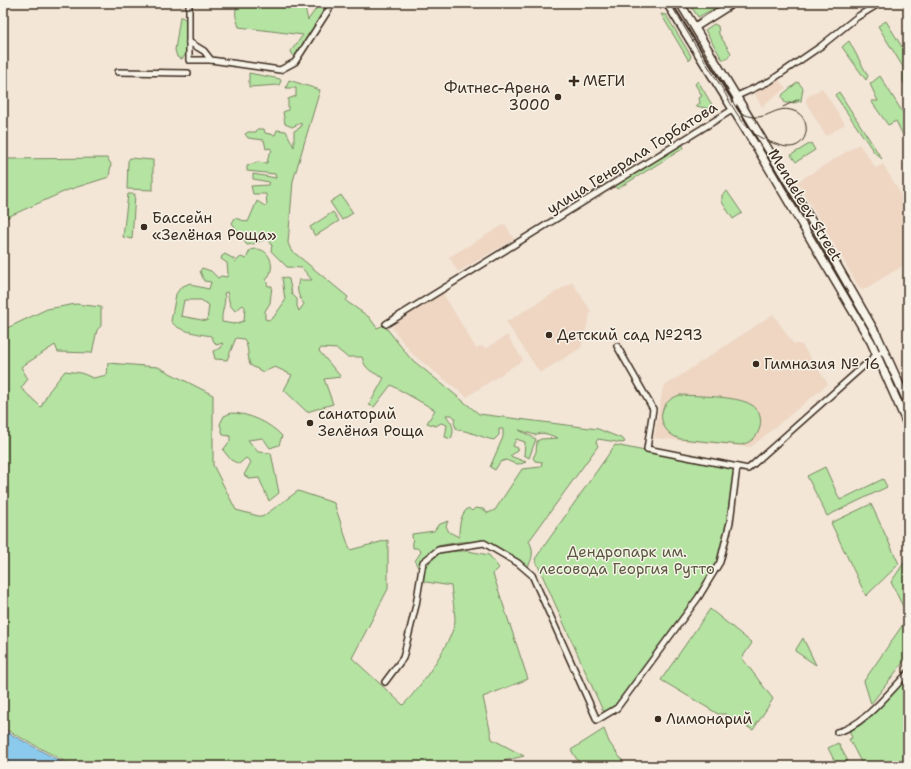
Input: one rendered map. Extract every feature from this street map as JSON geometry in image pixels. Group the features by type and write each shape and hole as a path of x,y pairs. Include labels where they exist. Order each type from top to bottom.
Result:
{"main road":[{"name":"Mendeleev Street","path":"668,3 811,239 876,355 908,426"},
{"name":"Mendeleev Street","path":"680,3 737,96 848,285 884,350 908,403"},
{"path":"695,27 733,3"}],"street":[{"path":"189,3 189,60 211,60 280,70 295,62 333,3"},
{"path":"737,96 775,78 821,46 857,17 880,3"},
{"path":"189,42 204,51 211,60"},
{"path":"118,72 188,74"},
{"name":"улица Генерала Горбатова","path":"386,324 732,110 737,96"},
{"path":"617,346 653,409 647,449 748,469 876,355 884,350"},
{"path":"385,682 403,658 416,604 423,562 438,550 484,543 518,563 532,575 597,720 617,708 698,598 720,562 730,522 737,467"},
{"path":"837,732 845,729 865,716 908,673"}],"shaded area":[{"path":"777,78 786,88 762,107 754,93"},
{"path":"822,88 845,124 826,136 806,103 806,98"},
{"path":"859,144 876,168 883,164 908,206 908,263 863,290 860,289 797,182"},
{"path":"505,224 514,239 458,272 449,257"},
{"name":"Детский сад №293","path":"572,282 591,311 581,348 540,373 506,322"},
{"path":"443,293 476,348 480,346 487,348 507,335 523,360 467,397 413,355 392,328 393,325"},
{"name":"Гимназия № 16","path":"773,314 793,343 802,345 828,384 751,447 654,438 663,387"}],"green space":[{"path":"239,3 304,4 308,20 320,3 327,3 312,31 294,58 291,51 303,35 239,27 236,18 236,9"},
{"path":"689,3 725,3 698,17"},
{"path":"661,14 666,15 691,56 689,61"},
{"path":"180,17 186,20 186,54 182,59 177,57 175,50"},
{"path":"886,21 902,47 908,45 908,90 903,81 903,67 878,26"},
{"path":"714,24 718,26 719,34 731,53 727,59 722,59 705,30"},
{"path":"849,41 868,76 866,80 842,47"},
{"path":"249,73 280,79 281,81 279,85 249,87"},
{"path":"880,76 908,121 908,145 896,121 888,125 871,101 878,101 870,84"},
{"path":"289,80 320,90 293,181 288,243 291,250 348,297 346,301 369,317 377,328 384,325 410,358 479,414 598,429 623,439 625,442 622,443 598,439 596,442 598,446 529,541 532,549 532,555 527,569 483,542 459,542 438,546 418,568 415,561 421,552 417,548 413,548 412,534 434,531 438,525 448,521 446,526 449,532 459,537 460,521 468,508 472,511 475,508 483,509 488,513 495,510 522,469 541,467 542,462 535,461 533,458 536,452 537,441 541,439 558,438 543,433 535,435 519,430 536,439 529,458 524,455 525,442 516,439 513,446 518,448 516,452 510,456 526,462 518,464 506,460 500,462 495,470 490,467 503,437 503,429 499,429 499,435 494,440 489,439 466,431 457,430 454,423 455,418 452,415 446,415 451,423 453,431 451,439 445,437 447,425 441,423 436,426 427,423 435,410 391,385 374,407 369,405 384,378 367,368 362,357 347,357 337,349 321,348 319,351 341,377 324,379 333,404 307,412 284,390 292,375 275,367 263,372 250,365 247,345 244,339 236,338 227,360 215,359 213,351 221,348 223,343 216,345 211,336 183,330 171,321 176,294 181,287 190,283 195,286 209,289 211,282 204,281 200,271 202,268 211,271 218,278 221,276 227,277 227,263 221,259 222,256 225,254 234,259 235,262 241,257 246,259 250,250 257,249 267,253 271,263 270,275 266,280 268,286 272,286 270,303 265,311 265,319 268,320 273,318 285,301 282,277 289,279 292,294 297,299 299,311 304,304 298,293 299,280 312,280 302,268 287,267 271,251 272,245 268,239 247,245 240,236 236,236 237,230 232,223 235,218 248,222 257,201 265,206 267,205 266,194 253,194 251,186 268,185 269,182 253,179 253,174 276,178 275,174 247,171 247,166 257,162 267,163 269,154 272,151 270,148 266,149 264,140 248,138 245,134 248,132 256,132 257,129 264,129 265,133 275,135 277,130 286,131 294,147 294,131 301,127 301,123 292,127 285,124 283,112 288,110 288,99 296,96 296,88 286,88","holes":["227,292 230,305 235,311 243,305 245,307 244,321 234,324 222,322 225,300 224,293","184,300 201,300 209,305 207,321 181,316"]},
{"path":"698,81 715,110 696,106 700,103 699,98 702,96 695,84"},
{"path":"798,82 803,88 801,101 785,103 782,97 783,94"},
{"path":"839,92 882,159 874,152 835,95"},
{"path":"811,143 815,150 796,162 791,155"},
{"path":"682,144 684,148 617,189 615,186"},
{"path":"107,158 111,164 109,177 68,190 3,219 3,161 7,159"},
{"path":"130,158 153,160 153,190 127,189 128,161"},
{"path":"727,191 742,213 733,219 722,202 722,195"},
{"path":"128,194 135,194 132,239 123,237"},
{"path":"341,195 353,213 342,220 330,202"},
{"path":"333,212 339,221 315,236 310,227"},
{"path":"76,304 101,307 101,326 97,330 92,353 58,352 55,345 21,367 28,379 21,388 41,407 49,391 65,371 81,373 93,378 107,375 108,363 158,367 213,395 213,465 236,510 262,517 298,491 334,503 350,550 388,540 388,589 352,658 403,705 426,678 442,653 453,630 455,621 451,586 420,581 426,566 442,551 468,551 489,555 499,568 493,574 528,679 483,697 492,739 524,756 483,766 73,766 3,728 3,330 47,309"},
{"path":"680,395 706,396 744,401 756,408 758,411 761,424 759,431 753,439 741,445 680,439 666,430 662,417 666,404"},
{"path":"231,413 238,413 259,420 272,427 282,436 279,445 270,448 263,438 248,440 258,452 271,453 279,493 269,501 259,478 250,479 244,475 251,462 246,458 239,464 231,460 223,450 230,441 230,436 223,435 220,424 224,416"},
{"name":"Дендропарк им. лесовода Георгия Рутто","path":"615,445 735,469 728,522 718,562 696,597 613,710 603,711 535,559"},
{"path":"825,467 840,500 883,479 887,487 827,516 807,476"},
{"path":"871,504 899,564 866,596 831,523"},
{"path":"908,557 908,617 891,582"},
{"path":"710,609 752,643 742,658 773,699 753,730 725,714 718,714 661,680"},
{"path":"908,617 908,656 871,704 864,681"},
{"path":"803,638 816,665 795,651"},
{"path":"908,676 908,766 863,766 849,739 852,738 849,730 859,725"},
{"path":"604,729 609,742 626,766 581,766 571,750"},
{"path":"838,743 848,761 837,766 828,748"}],"water":[{"path":"3,730 69,766 3,766"}],"tram line":[{"path":"670,3 735,111 747,127 769,142 789,147 796,146 801,142 805,137 806,125 800,114 794,111 786,109 756,117 748,116 739,112 671,3"},
{"path":"783,107 799,99"}],"place":[{"name":"МЕГИ","path":"574,81"},
{"name":"Фитнес-Арена 3000","path":"558,97"},
{"name":"Бассейн «Зелёная Роща»","path":"144,227"},
{"name":"Детский сад №293","path":"549,335"},
{"name":"Гимназия № 16","path":"756,364"},
{"name":"санаторий Зелёная Роща","path":"310,423"},
{"name":"Лимонарий","path":"658,719"}]}
